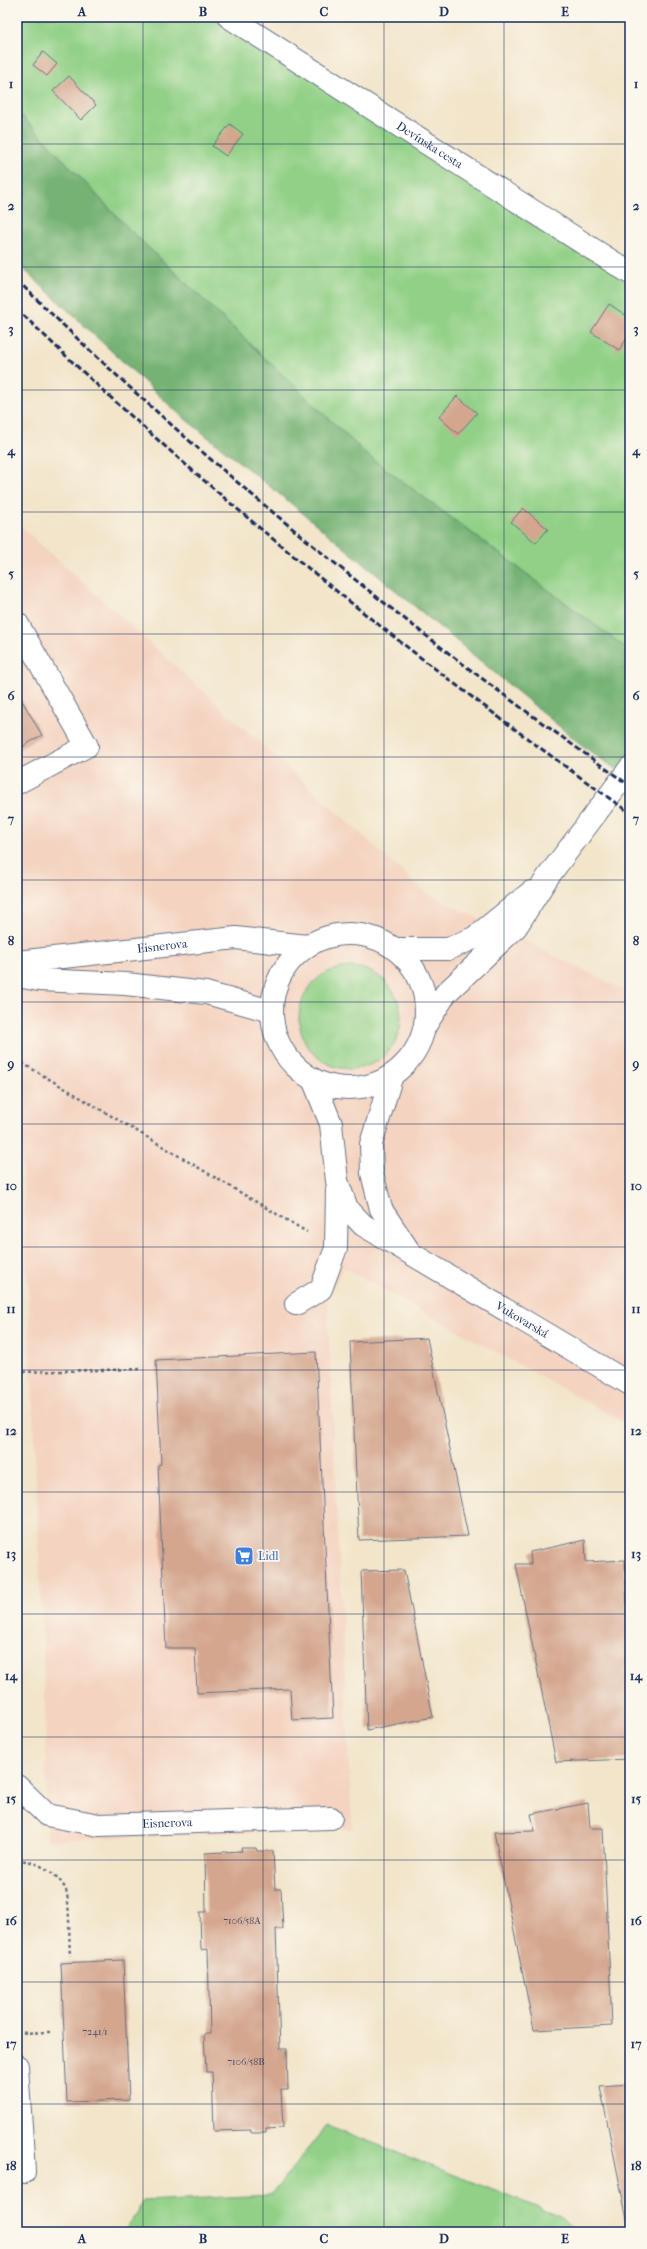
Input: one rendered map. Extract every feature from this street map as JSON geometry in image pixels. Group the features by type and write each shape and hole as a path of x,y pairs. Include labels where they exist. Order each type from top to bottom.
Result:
{"street":[{"name":"Devínska cesta","path":"229,17 630,272"},
{"path":"17,623 87,746 17,783"},
{"path":"425,1026 426,1002 424,990 414,968 397,949 379,939 353,933 326,936 307,946 292,958 281,974 274,992 271,1011 274,1031 282,1051 296,1067 313,1079 332,1086 351,1088 370,1085 392,1075 410,1059 417,1048 425,1026 446,993 516,927 547,878 630,768"},
{"path":"397,949 448,949 474,938 547,878"},
{"name":"Eisnerova","path":"17,962 236,938 307,946"},
{"path":"17,976 39,980 126,984 206,993 271,1011"},
{"name":"Vukovarská","path":"392,1075 371,1144 372,1173 381,1209 413,1256"},
{"name":"Vukovarská","path":"313,1079 330,1124 337,1181 347,1208 363,1225 630,1384"},
{"path":"296,1304 321,1289 336,1248 337,1181"},
{"name":"Eisnerova","path":"17,1786 47,1815 99,1825 330,1818"},
{"path":"17,2066 24,2172"}],"path":[{"path":"17,1060 314,1236"},
{"path":"17,1372 143,1369"},
{"path":"17,1860 27,1860 49,1871 66,1889 70,1956"},
{"path":"17,2033 51,2032"}],"shaded area":[{"path":"17,523 425,892 630,993 630,1426 344,1268 327,1299 352,1829 47,1840 45,1698 24,1194 17,1072"}],"green space":[{"path":"17,17 229,17 630,273 630,651 367,455 129,229 17,111"},
{"path":"17,111 129,229 367,455 630,651 630,779 584,747 293,505 179,414 17,263"},
{"path":"350,967 370,971 378,975 386,982 393,990 397,998 401,1018 397,1038 393,1046 386,1054 378,1061 370,1065 350,1069 330,1065 322,1061 314,1054 307,1046 303,1038 299,1018 303,998 307,990 314,982 322,975 330,971"},
{"path":"327,2125 559,2216 575,2232 125,2232 143,2201 271,2195"}],"building":[{"path":"43,52 57,64 47,76 33,65"},
{"path":"69,76 96,105 81,120 53,91"},
{"path":"230,124 243,134 226,156 212,146"},
{"path":"609,304 630,318 630,334 619,350 591,332"},
{"path":"457,396 477,413 458,434 439,417"},
{"path":"523,508 548,529 536,543 511,522"},
{"path":"17,692 42,735 17,750"},
{"path":"427,1338 468,1536 359,1540 350,1342"},
{"name":"Lidl","path":"316,1352 333,1718 292,1720 290,1689 197,1693 195,1648 166,1648 158,1465 161,1464 156,1360"},
{"path":"585,1540 586,1562 625,1560 630,1666 630,1759 556,1762 516,1564 531,1564 530,1552"},
{"path":"404,1570 433,1717 367,1730 361,1571"},
{"path":"588,1803 590,1828 603,1828 612,2026 534,2030 494,1832 535,1831 531,1814"},
{"path":"241,1848 256,1848 257,1851 273,1851 275,1889 281,1889 283,1929 276,1929 280,2049 287,2049 288,2090 281,2090 283,2128 266,2129 266,2133 251,2133 251,2130 214,2131 212,2072 206,2072 204,2034 210,2034 208,1949 201,1950 200,1912 206,1912 205,1853 242,1851"},
{"path":"123,1960 129,2100 67,2102 61,1963"},
{"path":"630,2084 630,2230 629,2230 600,2086"}],"railway":[{"path":"17,280 69,331 177,430 288,525 459,661 630,786"},
{"path":"17,309 163,444 314,573 391,635 549,755 630,813"}],"place":[{"name":"Lidl","path":"244,1556"}]}
